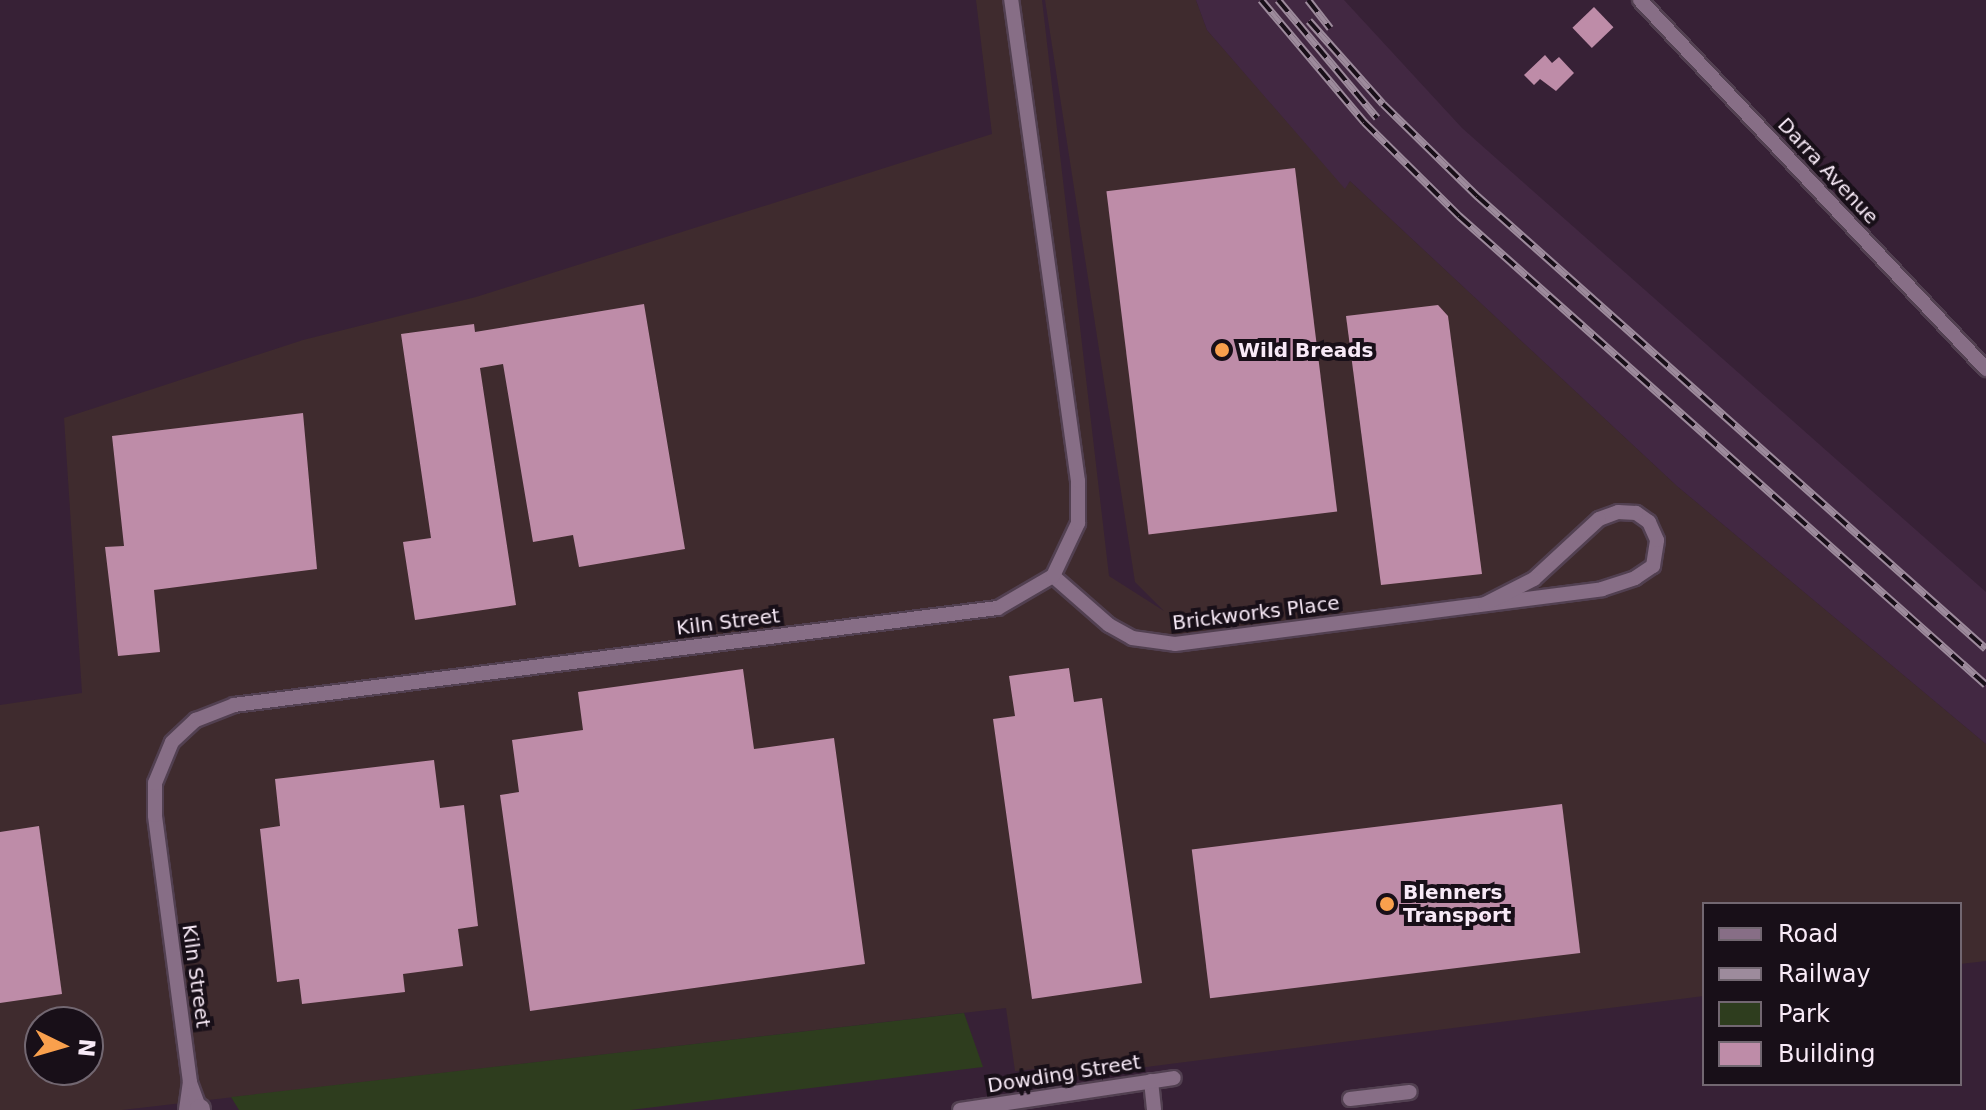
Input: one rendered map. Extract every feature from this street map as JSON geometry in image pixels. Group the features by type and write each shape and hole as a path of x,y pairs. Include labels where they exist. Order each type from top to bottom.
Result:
{"street":[{"path":"1011,0 1078,481 1078,523 1053,576"},
{"name":"Darra Avenue","path":"1640,0 1986,369"},
{"name":"Brickworks Place","path":"1053,576 1109,625 1152,644 1485,604 1602,589 1635,578 1653,566 1657,540 1649,522 1636,513 1618,512 1599,519 1534,579 1485,604"},
{"name":"Kiln Street","path":"200,1110 190,1082 155,815 155,783 172,742 196,720 249,703 998,608 1053,576"},
{"name":"Dowding Street","path":"960,1110 1005,1107 1174,1078"},
{"path":"1151,1081 1154,1110"},
{"name":"Kiln Street","path":"186,1110 190,1082"},
{"path":"1350,1099 1379,1103 1410,1092"}],"shaded area":[{"path":"976,0 1042,0 1109,576 1164,611 1135,582 1045,0 1196,0 1207,30 1345,188 1350,181 1677,486 1986,744 1986,961 1962,964 1962,902 1702,902 1702,996 1036,1081 1035,1069 1015,1071 1006,1008 122,1110 0,1110 0,705 82,693 64,418 303,340 476,297 992,134"},
{"path":"1196,0 1344,0 1462,128 1986,592 1986,744 1677,486 1350,181 1345,189 1207,30"}],"green space":[{"path":"964,1013 983,1067 630,1110 239,1110 231,1097"}],"building":[{"path":"1594,7 1613,27 1592,48 1572,28"},
{"path":"1545,55 1552,63 1559,57 1574,73 1556,91 1540,79 1534,85 1524,75"},
{"name":"Wild Breads","path":"1295,168 1337,511 1149,535 1106,191"},
{"path":"644,304 685,549 579,567 573,535 533,542 503,364 480,368 516,605 415,620 403,542 431,538 401,334 474,324 475,332"},
{"path":"1438,305 1448,316 1482,574 1381,585 1346,316"},
{"path":"303,413 317,569 154,590 160,652 118,656 105,547 124,546 112,436"},
{"path":"1069,668 1074,702 1102,698 1142,983 1032,999 993,719 1015,716 1009,676"},
{"path":"743,669 754,749 834,738 865,964 530,1011 500,795 519,792 512,740 583,730 578,692"},
{"path":"434,760 440,808 464,805 478,926 458,929 463,966 403,974 405,992 302,1004 299,979 277,982 260,829 280,826 275,779"},
{"name":"Blenners Transport","path":"1562,804 1580,953 1210,998 1192,849"},
{"path":"39,826 62,994 0,1003 0,832"}],"railway":[{"path":"1261,0 1364,122 1459,216 1986,685"},
{"path":"1278,0 1377,118"},
{"path":"1308,0 1330,28"},
{"path":"1309,21 1383,104 1477,196 1986,649"}],"place":[{"name":"Wild Breads","path":"1222,350"},
{"name":"Blenners Transport","path":"1387,904"}]}
